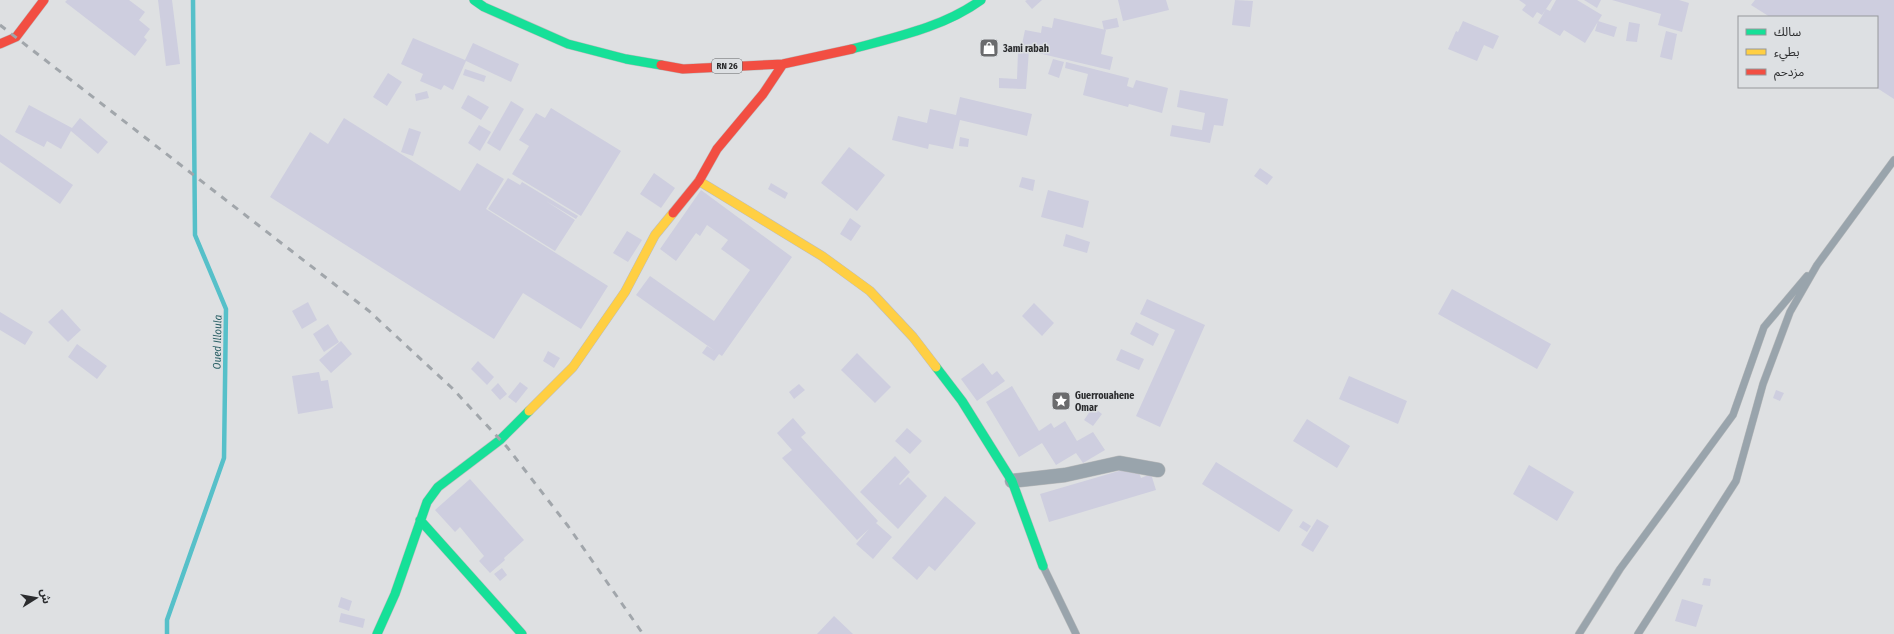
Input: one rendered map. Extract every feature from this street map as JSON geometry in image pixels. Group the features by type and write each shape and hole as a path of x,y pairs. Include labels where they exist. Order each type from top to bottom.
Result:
{"street":[{"path":"0,44 16,37 44,0"},
{"name":"RN 26","path":"474,0 484,7 568,44 626,59 683,69 782,64 845,51 911,33 966,11 981,0"},
{"path":"377,634 395,594 427,502 438,488 500,440 573,367 626,292 655,235 699,181 717,149 763,94 782,64"},
{"path":"699,181 822,256 870,291 912,337 962,402 1012,481 1043,566"},
{"path":"1012,481 1065,475 1119,462 1158,470"},
{"path":"420,520 522,634"}],"lane":[{"path":"1579,634 1620,569 1733,415 1764,327 1817,265 1894,160"},
{"path":"1638,634 1736,481 1763,384 1790,312 1817,265"},
{"path":"1043,566 1076,634"}],"building":[{"path":"67,0 129,0 145,12 139,20 150,29 144,37 147,40 135,56 65,2"},
{"path":"158,0 172,0 180,64 166,66"},
{"path":"1042,0 1032,9 1025,1"},
{"path":"1118,0 1166,0 1169,10 1123,21"},
{"path":"1235,0 1253,1 1250,27 1232,25"},
{"path":"1519,0 1552,0 1542,15 1537,12 1533,18 1522,10 1526,5"},
{"path":"1556,0 1577,0 1602,15 1585,43 1564,30 1560,36 1538,23 1546,9 1550,11"},
{"path":"1584,0 1601,0 1597,8"},
{"path":"1612,0 1679,0 1689,3 1682,32 1658,25 1661,14"},
{"path":"1755,0 1894,0 1894,99 1877,88 1878,16 1768,16 1751,5"},
{"path":"1054,18 1106,30 1101,54 1113,57 1110,70 1021,49 1025,30 1041,33 1042,26 1052,28"},
{"path":"1117,18 1119,27 1104,30 1102,21"},
{"path":"1463,21 1499,36 1493,49 1484,45 1477,61 1448,49 1456,31 1458,32"},
{"path":"1598,21 1617,27 1614,37 1595,31"},
{"path":"1629,22 1640,24 1637,42 1626,41"},
{"path":"1666,31 1677,34 1672,60 1660,57"},
{"path":"413,38 465,60 473,43 519,64 511,82 466,61 453,90 444,85 441,90 420,81 423,74 401,64"},
{"path":"1018,51 1029,51 1026,89 999,88 999,78 1017,79"},
{"path":"1053,59 1064,62 1059,78 1048,74"},
{"path":"1066,62 1129,78 1127,86 1133,88 1136,80 1168,88 1162,113 1129,104 1128,107 1083,95 1088,74 1065,68"},
{"path":"465,69 486,76 484,82 463,75"},
{"path":"388,73 402,82 387,106 373,97"},
{"path":"1180,90 1228,99 1223,126 1214,125 1210,143 1170,136 1172,125 1202,130 1205,113 1177,107"},
{"path":"427,91 429,98 416,101 415,94"},
{"path":"468,95 489,107 481,120 461,108"},
{"path":"960,97 1032,114 1027,136 960,120 953,149 929,144 928,149 892,140 898,116 927,123 930,109 956,115"},
{"path":"511,101 524,109 500,151 487,143"},
{"path":"29,105 72,128 80,118 108,142 98,154 71,131 61,149 47,141 44,147 15,132"},
{"path":"551,108 621,151 581,216 512,174 529,146 519,140 536,113 545,118"},
{"path":"344,118 460,191 477,163 504,179 486,209 608,286 581,329 523,293 494,339 270,197 310,132 328,144"},
{"path":"479,125 491,132 480,151 468,143"},
{"path":"409,128 421,132 413,156 401,152"},
{"path":"0,134 73,185 60,204 0,162"},
{"path":"960,137 969,139 968,147 959,146"},
{"path":"849,147 885,175 857,211 821,183"},
{"path":"1260,168 1273,177 1267,185 1254,176"},
{"path":"654,173 675,188 661,208 640,194"},
{"path":"1022,177 1035,180 1033,191 1019,187"},
{"path":"508,178 520,185 522,182 578,216 576,219 546,201 575,220 555,251 488,209"},
{"path":"771,183 788,193 785,199 768,189"},
{"path":"701,190 792,257 722,356 719,354 714,361 702,353 707,346 715,351 636,295 650,276 714,321 750,270 721,249 728,240 707,225 700,236 696,233 676,261 660,249"},
{"path":"1048,190 1089,201 1083,228 1041,217"},
{"path":"850,218 861,226 851,241 840,234"},
{"path":"627,231 642,240 628,262 613,253"},
{"path":"1066,234 1090,242 1087,253 1063,246"},
{"path":"1452,289 1551,344 1537,369 1438,314"},
{"path":"1147,299 1205,325 1160,427 1136,416 1175,330 1140,314"},
{"path":"308,302 317,320 302,329 292,311"},
{"path":"1034,303 1054,323 1042,336 1022,316"},
{"path":"62,309 81,330 68,342 48,322"},
{"path":"0,312 33,332 25,345 0,330"},
{"path":"1136,322 1159,334 1153,346 1130,334"},
{"path":"328,324 339,342 324,352 313,334"},
{"path":"341,341 352,354 331,373 319,360"},
{"path":"77,344 107,366 97,379 68,357"},
{"path":"1121,349 1144,359 1139,370 1116,360"},
{"path":"548,351 560,358 554,368 543,361"},
{"path":"857,353 891,387 875,403 841,370"},
{"path":"478,361 494,377 487,385 471,369"},
{"path":"983,363 992,375 997,371 1005,381 977,401 961,379"},
{"path":"319,372 321,381 328,380 333,408 298,414 292,376"},
{"path":"1349,376 1407,401 1398,424 1339,399"},
{"path":"520,382 528,388 516,403 508,397"},
{"path":"498,383 507,394 500,400 491,390"},
{"path":"799,384 805,390 794,399 789,392"},
{"path":"1012,386 1039,431 1051,423 1054,428 1065,421 1077,441 1093,432 1105,450 1083,463 1076,453 1056,465 1042,443 1019,457 986,402"},
{"path":"1776,390 1784,393 1780,401 1773,398"},
{"path":"1093,407 1102,414 1093,426 1084,420"},
{"path":"793,418 806,433 801,437 878,521 876,523 892,537 873,559 856,544 869,529 857,540 782,458 792,450 777,433"},
{"path":"1307,419 1350,446 1337,468 1293,441"},
{"path":"907,428 922,441 910,454 895,441"},
{"path":"895,456 910,472 899,484 900,485 908,477 927,496 898,529 860,492"},
{"path":"1216,462 1293,510 1279,532 1202,484"},
{"path":"1529,465 1574,492 1557,521 1513,494"},
{"path":"1129,468 1138,470 1141,478 1151,474 1156,490 1049,522 1040,494"},
{"path":"470,479 524,540 490,573 479,561 484,556 460,527 455,532 435,510"},
{"path":"945,496 976,523 935,571 929,566 917,580 892,558"},
{"path":"1317,519 1329,526 1313,552 1301,545"},
{"path":"1303,521 1311,526 1307,532 1299,527"},
{"path":"502,568 507,575 500,581 494,574"},
{"path":"1704,578 1711,579 1710,586 1702,585"},
{"path":"341,597 352,601 349,611 338,607"},
{"path":"1682,599 1703,605 1696,627 1675,621"},
{"path":"341,613 365,619 363,628 339,622"},
{"path":"834,616 853,634 817,634"}],"waterway":[{"name":"Oued Illoula","path":"167,634 167,620 224,458 226,309 195,235 193,0"}],"railway":[{"path":"0,25 369,311 452,388 507,447 568,526 643,634"}],"traffic: fast":[{"path":"474,0 484,7 568,44 626,59 661,65"},
{"path":"852,49 936,24 967,9 981,0"},
{"path":"936,367 962,401 1012,481 1043,566"},
{"path":"377,634 395,594 427,502 438,487 500,440 529,411"},
{"path":"420,520 522,634"}],"traffic: slow":[{"path":"699,181 822,256 870,291 913,337 936,367"},
{"path":"529,411 573,367 625,292 655,235 673,213"}],"traffic: jam":[{"path":"0,44 16,37 44,0"},
{"path":"661,65 683,69 783,64 852,49"},
{"path":"673,213 699,181 717,149 763,94 783,64"}],"place":[{"name":"3ami rabah","path":"989,48"},
{"name":"Guerrouahene Omar","path":"1061,401"}]}
